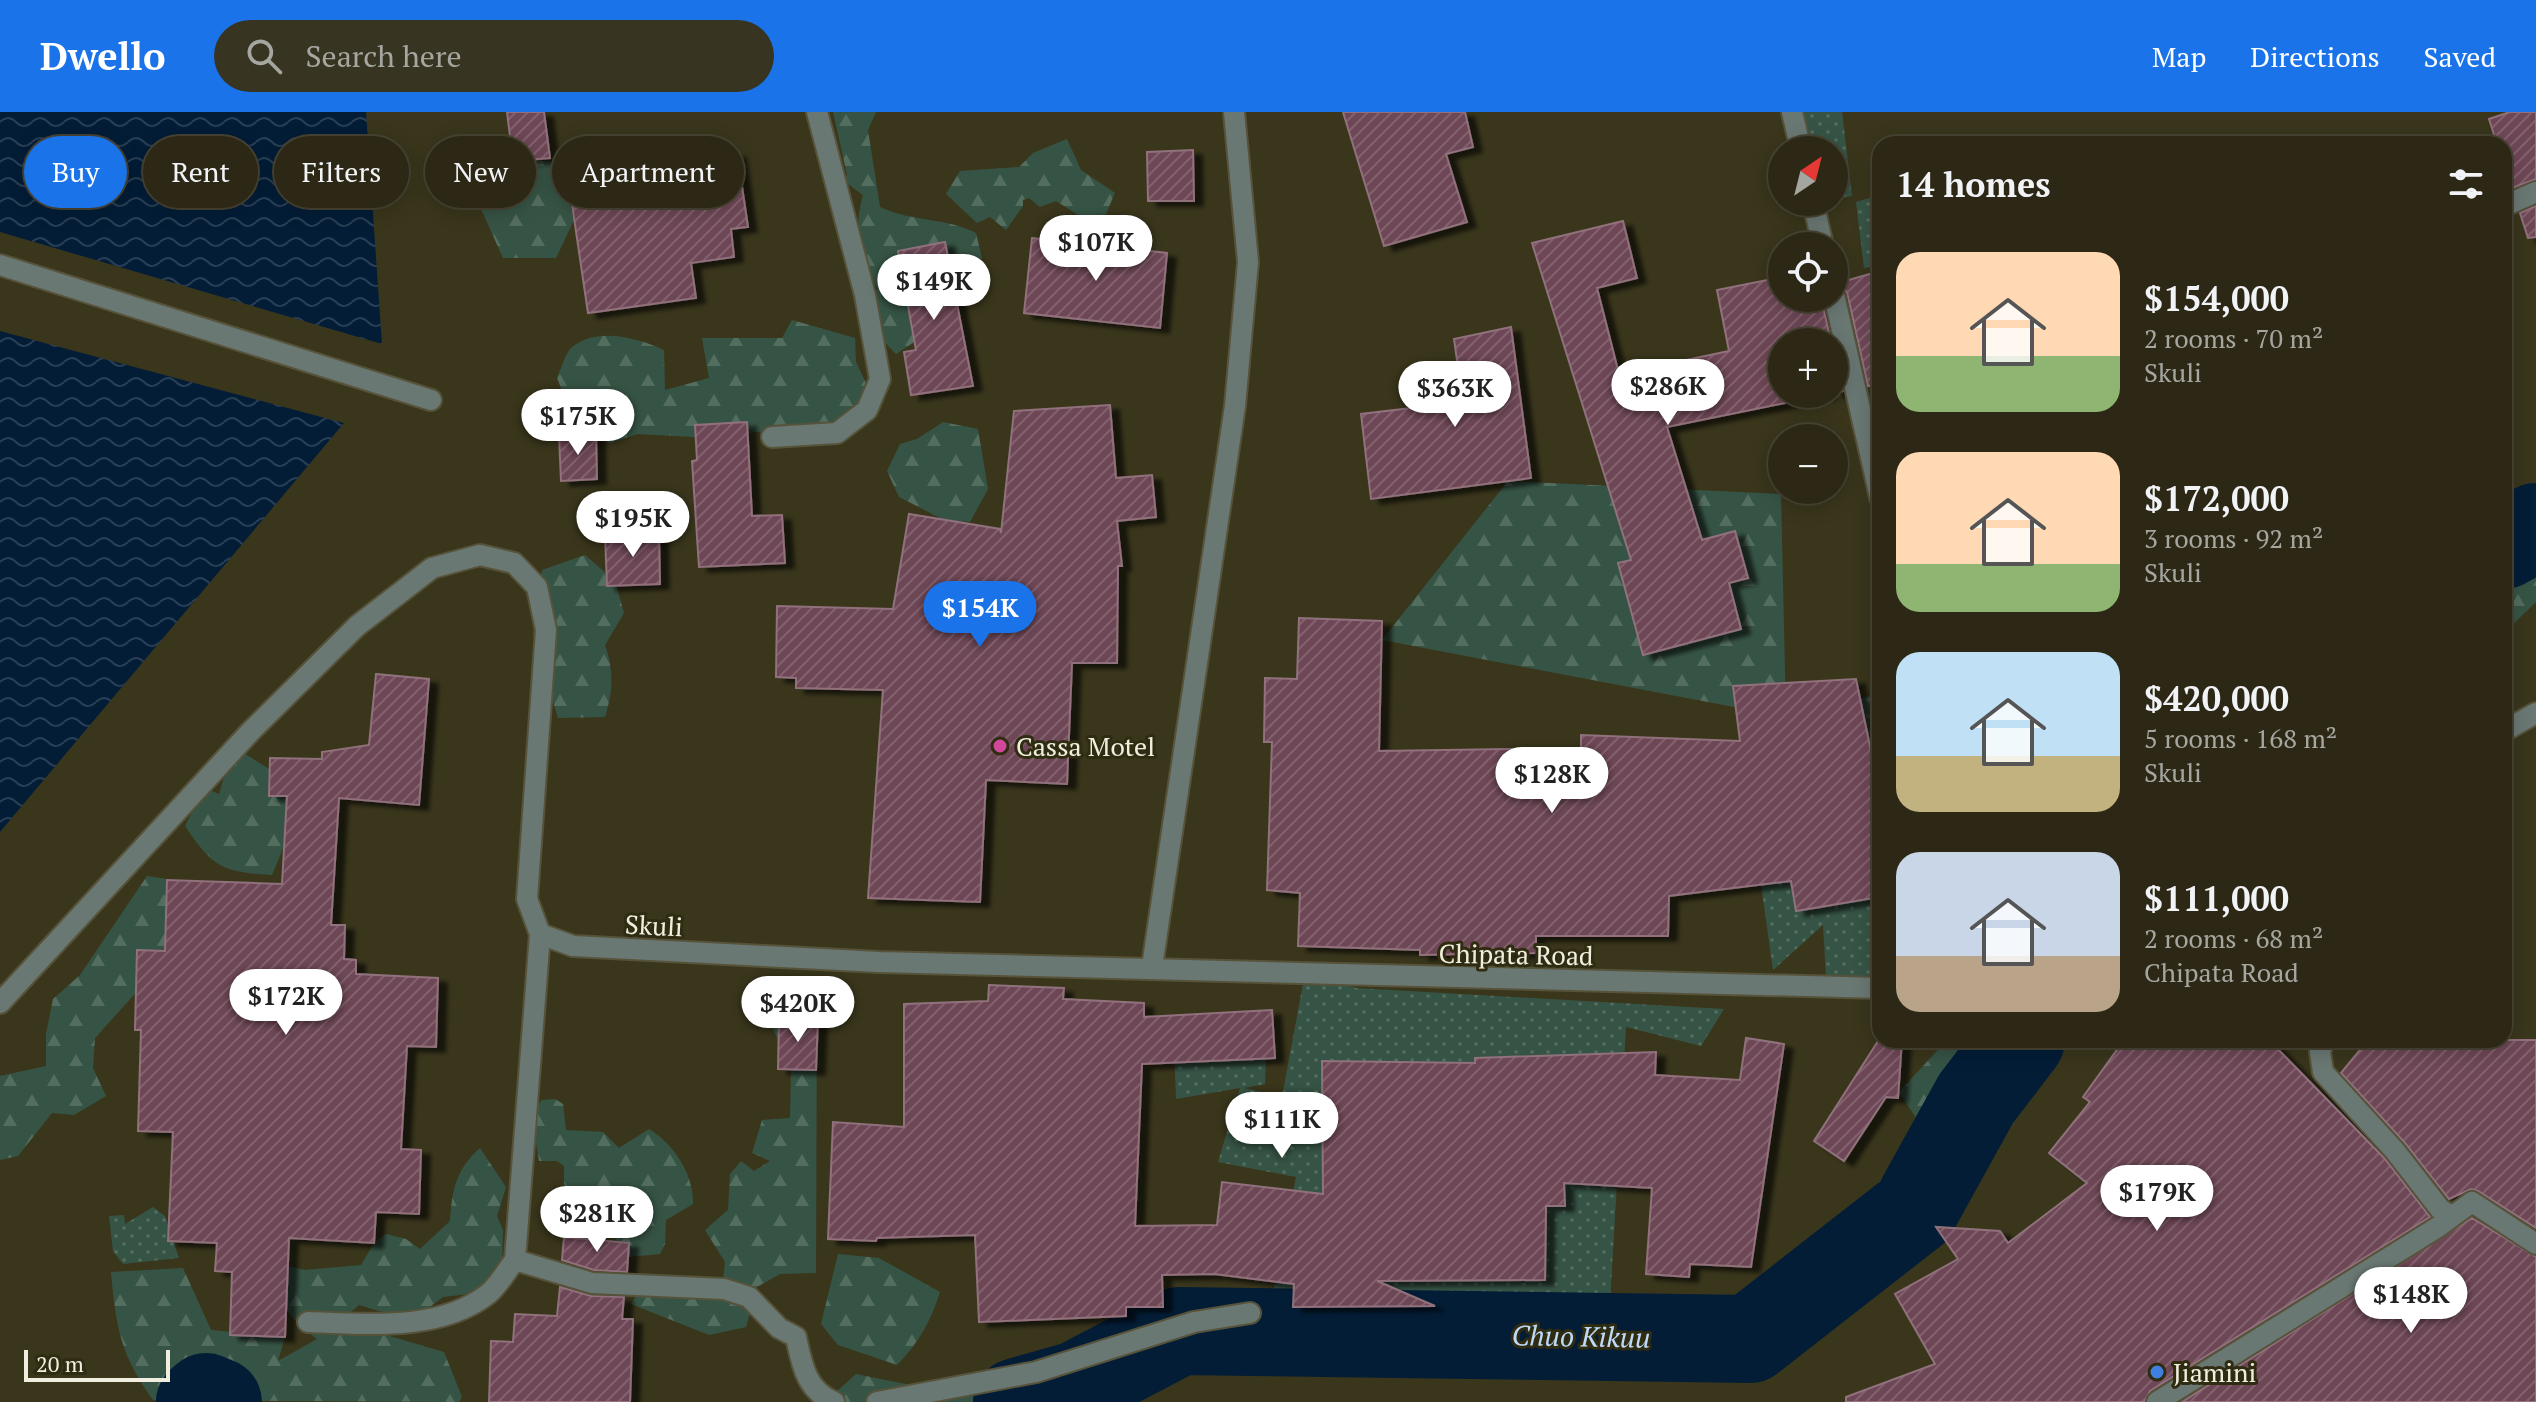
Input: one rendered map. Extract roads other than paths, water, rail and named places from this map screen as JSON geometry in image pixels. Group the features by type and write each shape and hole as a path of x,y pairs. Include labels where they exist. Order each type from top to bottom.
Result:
{"street":[{"path":"772,437 837,433 867,410 880,379 865,295 817,112"},
{"path":"1152,967 1235,406 1248,262 1234,112"},
{"path":"1792,112 1798,136"},
{"path":"2512,202 2536,192"},
{"path":"0,265 431,400"},
{"path":"1838,312 1872,448"},
{"path":"0,1003 251,731 357,626 432,568 480,555 514,563 537,587 546,630 527,899 540,934 515,1260 489,1293 449,1314 394,1323 308,1322"},
{"path":"2512,726 2536,713"},
{"name":"Skuli","path":"540,934 573,946 705,954 879,962 1152,967"},
{"name":"Chipata Road","path":"1152,967 1872,988"},
{"path":"2321,1048 2323,1072 2395,1151 2440,1209 2450,1215"},
{"path":"2157,1402 2425,1235 2472,1202 2536,1244"},
{"path":"515,1260 592,1283 724,1289 749,1297 779,1328 796,1337 803,1371 819,1396 834,1402"},
{"path":"877,1402 1036,1372 1194,1322 1250,1313"}],"water":[{"path":"0,112 366,112 368,136 274,136 274,208 373,208 382,344 0,232"},
{"path":"0,331 344,423 0,832"}],"waterway":[{"name":"Chuo Kikuu","path":"2512,540 2536,527"},
{"name":"Chuo Kikuu","path":"1017,1402 1077,1385 1180,1331 1750,1339 1914,1211 1976,1099 2015,1048"},
{"name":"Chuo Kikuu","path":"200,1402 206,1397 218,1402"}],"place":[{"name":"Cassa Motel","path":"1000,746"},
{"name":"Jiamini","path":"2157,1372"}]}
